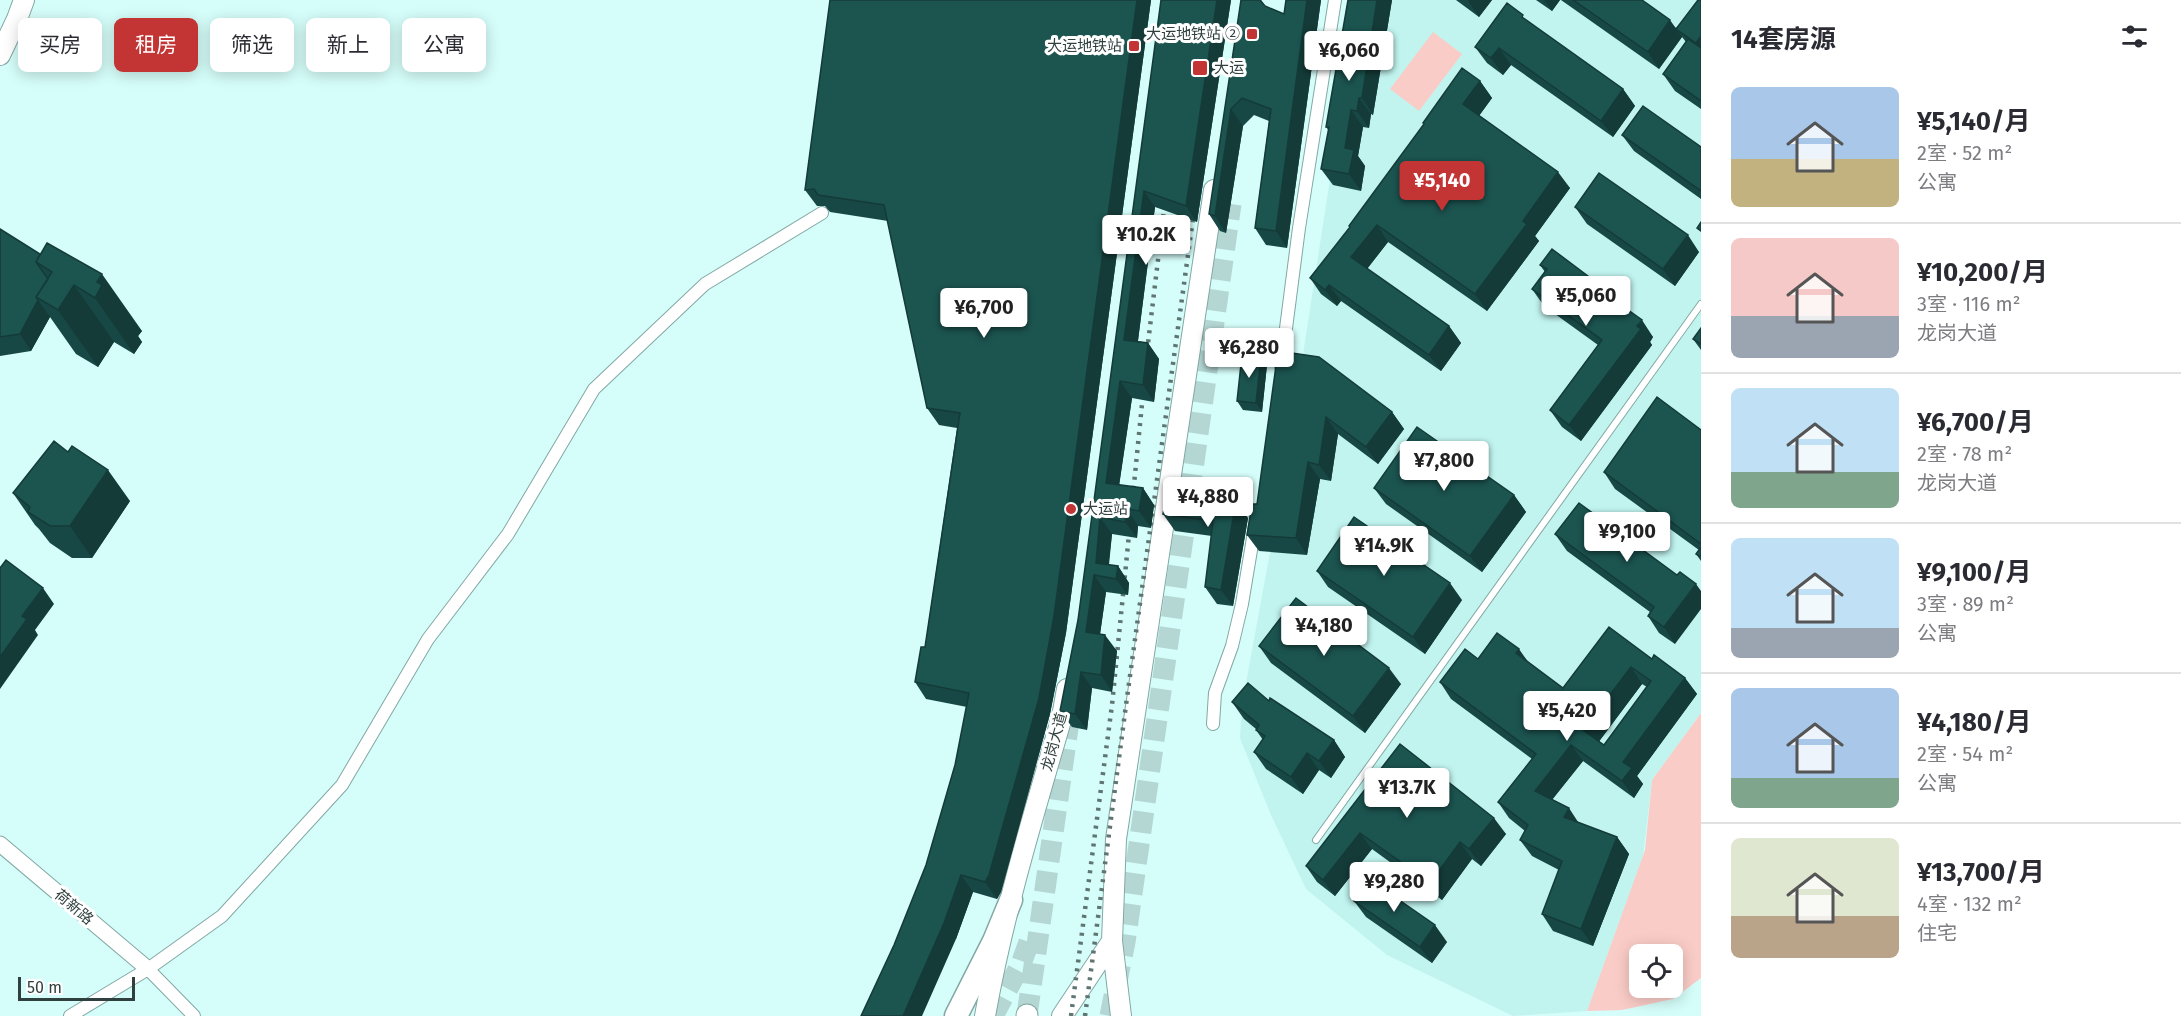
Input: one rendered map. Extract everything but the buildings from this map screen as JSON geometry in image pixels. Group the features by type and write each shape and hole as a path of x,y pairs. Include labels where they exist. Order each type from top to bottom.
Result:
{"highway":[{"path":"956,1016 994,941 1011,900"}],"main road":[{"path":"0,55 24,0"},
{"path":"1122,1016 1112,941 1116,839 1216,176"},
{"name":"龙岗大道","path":"985,1016 993,972 1062,717 1071,670"},
{"path":"1062,1016 1112,941"}],"street":[{"path":"1280,375 1300,216 1335,0"},
{"path":"70,1016 148,969 222,916 342,785 428,639 508,534 594,389 705,284 822,213"},
{"path":"1213,724 1215,693 1232,646 1242,604 1257,513"},
{"name":"荷新路","path":"0,844 148,969"},
{"path":"148,969 194,1016"}],"lane":[{"path":"1316,840 1701,304"}],"shaded area":[{"path":"1359,0 1701,0 1701,713 1652,780 1643,856 1587,1011 1513,1016 1387,955 1306,889 1271,815 1240,738 1242,705 1286,465"},
{"path":"1433,32 1462,54 1419,111 1390,89"},
{"path":"1701,713 1701,978 1683,992 1683,944 1629,944 1629,998 1674,998 1622,1010 1587,1011 1645,850 1652,780"}],"tunnel":[{"path":"1110,1016 1125,942 1231,204"},
{"path":"1027,1015 1071,707"},
{"path":"993,1016 1021,964 1029,942"}],"railway":[{"path":"1146,360 1166,193"},
{"path":"1085,1016 1195,204"},
{"path":"1071,1016 1112,705 1144,384"}],"place":[{"name":"大运地铁站 ②","path":"1252,34"},
{"name":"大运地铁站","path":"1134,46"},
{"name":"大运","path":"1200,68"},
{"name":"大运站","path":"1071,509"}]}
